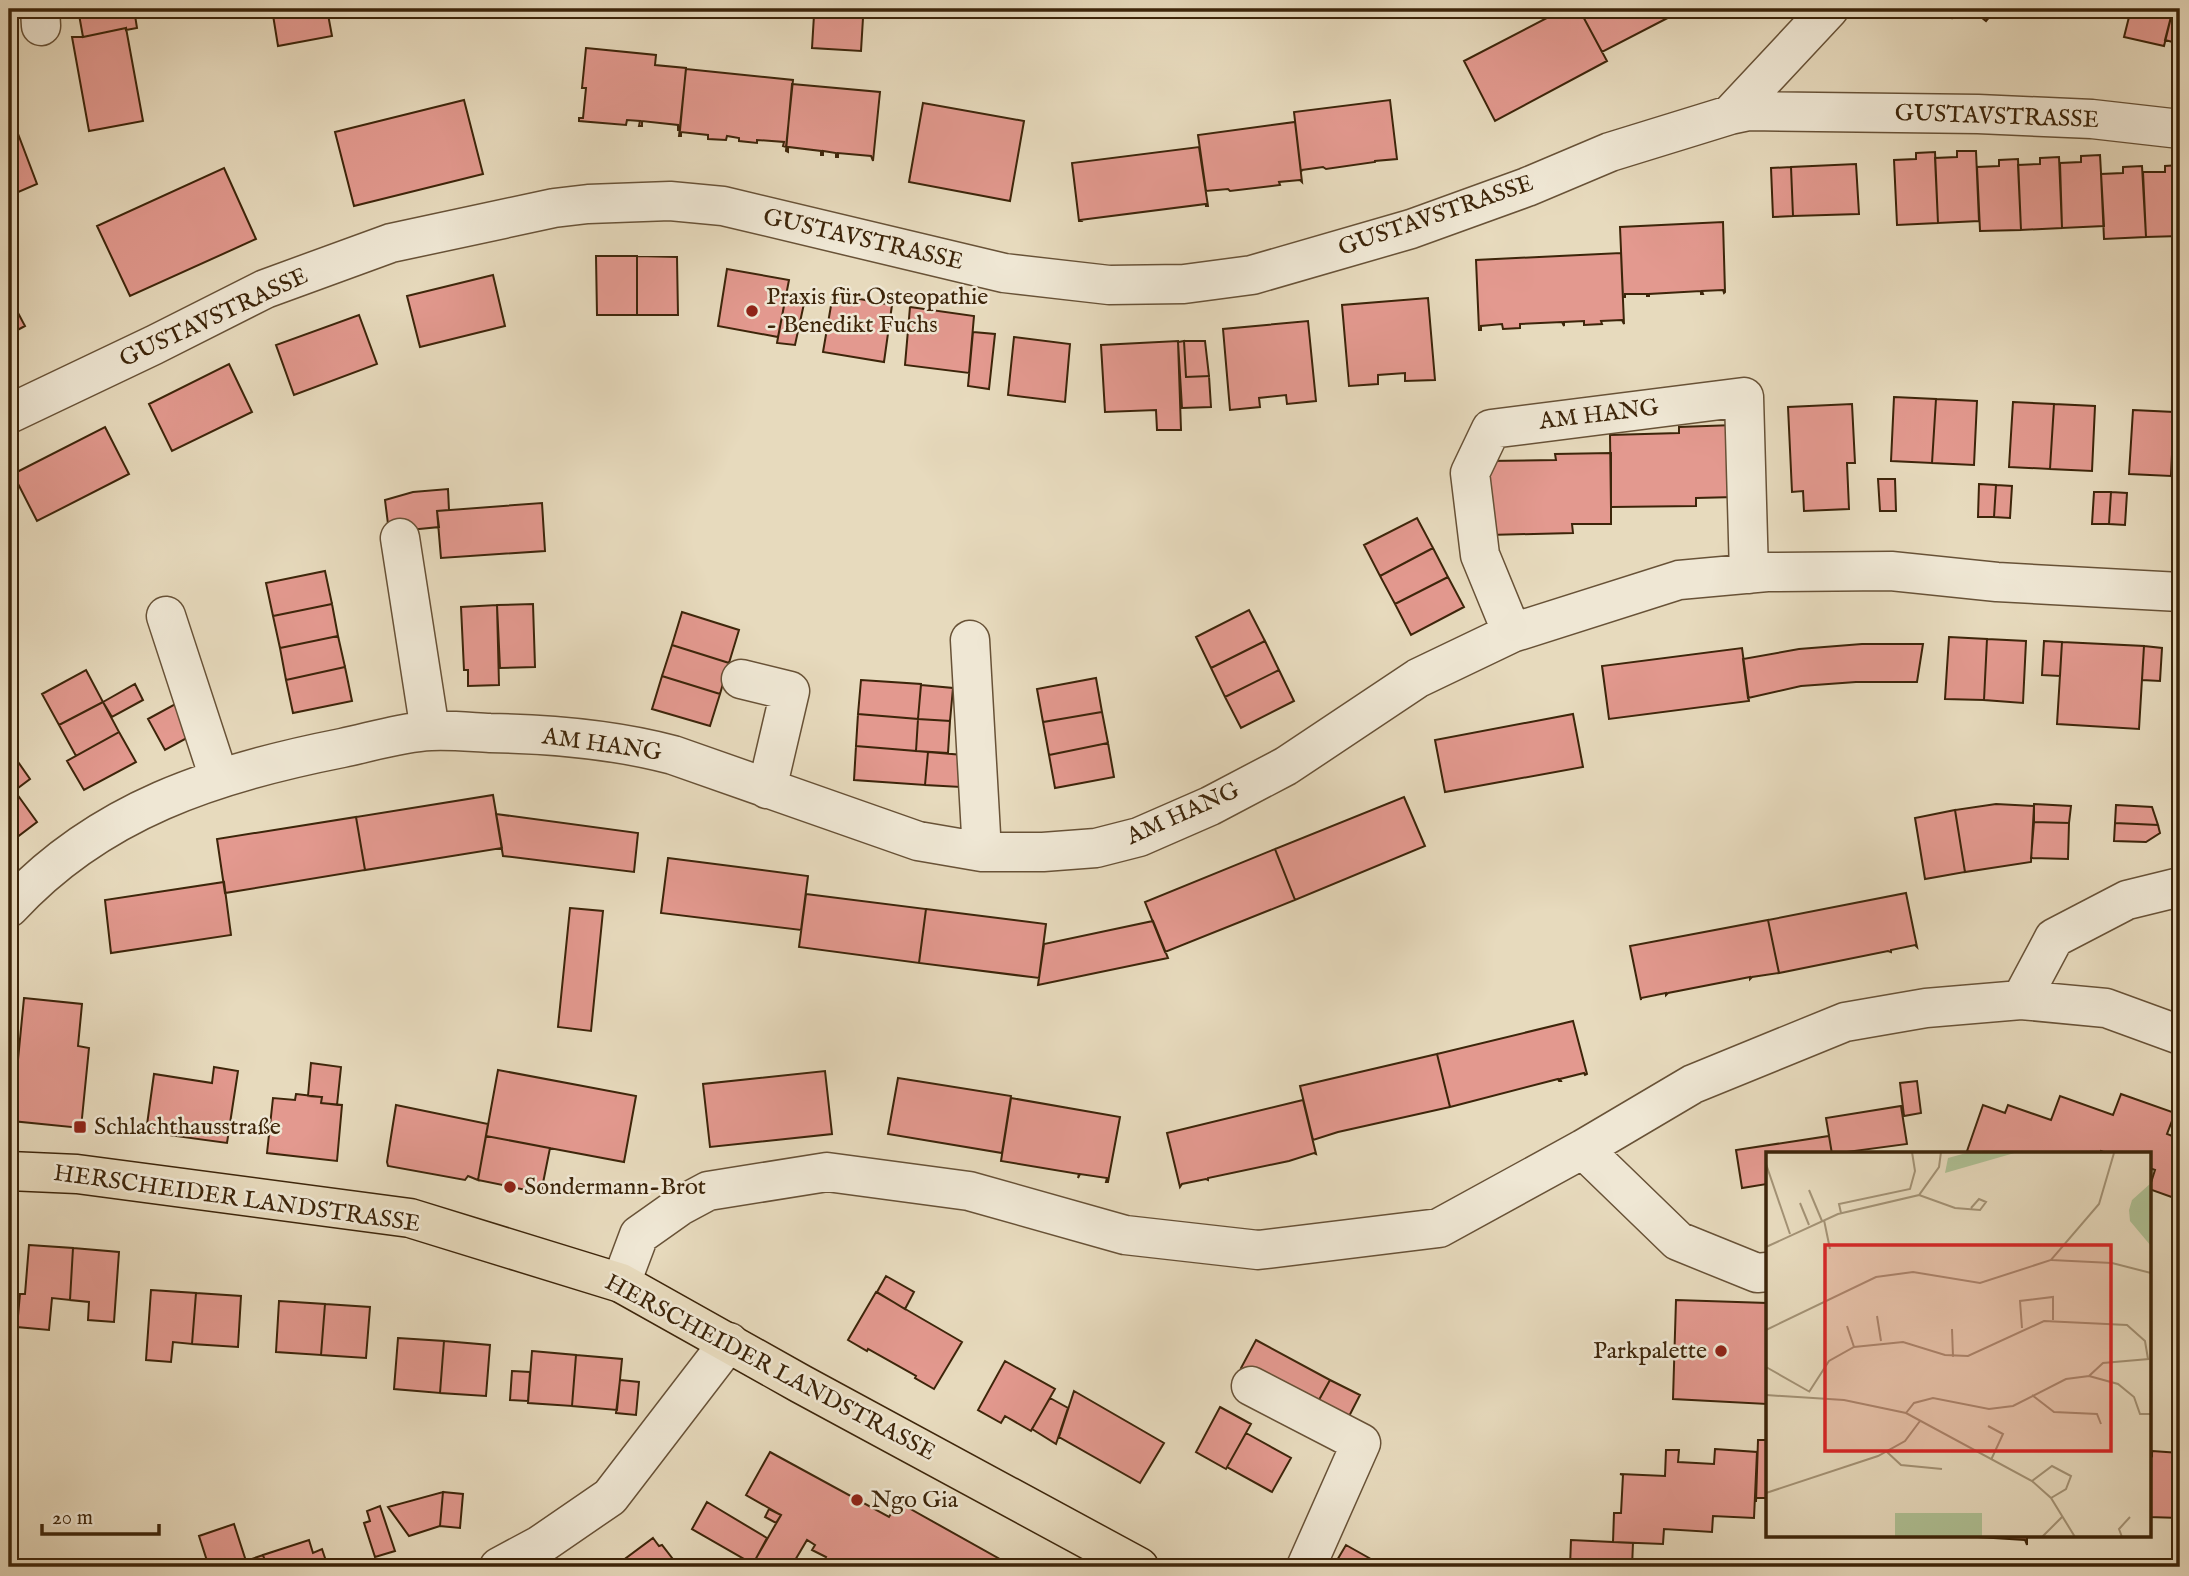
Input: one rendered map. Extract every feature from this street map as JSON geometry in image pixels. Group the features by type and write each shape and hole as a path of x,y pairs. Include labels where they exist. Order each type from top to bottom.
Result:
{"main road":[{"name":"HERSCHEIDER LANDSTRASSE","path":"9,1171 78,1174 410,1218 621,1283 1139,1567"}],"street":[{"name":"GUSTAVSTRASSE","path":"1730,115 1829,9"},
{"name":"GUSTAVSTRASSE","path":"9,414 265,289 391,243 554,208 619,201 670,201 723,206 1004,273 1109,285 1184,284 1252,275 1411,229 1527,187 1610,152 1749,111 2092,118 2180,129"},
{"name":"AM HANG","path":"1512,633 1480,555 1470,473 1491,429 1744,397 1749,574"},
{"path":"389,541 420,733"},
{"name":"AM HANG","path":"9,908 28,886 82,843 145,806 219,778 298,757 420,733 522,734 597,739 673,755 918,841 982,852 1042,852 1096,848 1139,837 1210,806 1286,766 1418,678 1512,633 1678,580 1767,572 1891,571 1997,582 2180,592"},
{"path":"166,616 219,778"},
{"path":"970,640 982,852"},
{"path":"741,678 790,691 767,789"},
{"path":"2021,1000 2054,938 2127,900 2180,887"},
{"path":"621,1283 639,1235 680,1206 708,1191 827,1172 969,1191 1125,1235 1258,1250 1439,1228 1583,1149 1693,1084 1845,1021 1926,1008 2021,1000 2106,1008 2180,1035"},
{"path":"1583,1149 1678,1241 1757,1273 1766,1272"},
{"path":"499,1567 540,1545 610,1497 729,1342"},
{"path":"1251,1386 1361,1443 1306,1567"}],"building":[{"path":"78,9 134,9 137,28 83,37"},
{"path":"272,9 327,9 332,36 278,46"},
{"path":"1564,9 1579,9 1607,61 1495,121 1464,61"},
{"path":"1579,9 1685,9 1602,52"},
{"path":"1942,9 1960,9 1952,18"},
{"path":"1971,9 1996,9 1986,21"},
{"path":"2131,9 2173,9 2164,46 2124,37"},
{"path":"2173,9 2180,9 2180,44 2165,40"},
{"path":"814,15 863,18 861,51 812,48"},
{"path":"126,28 143,121 89,131 72,37"},
{"path":"586,48 656,55 655,65 686,68 680,130 678,125 642,121 642,126 639,126 640,121 627,120 626,125 579,121 579,118 583,118 586,88 582,88"},
{"path":"686,69 793,80 786,147 783,146 784,142 757,140 757,143 739,141 739,138 727,136 726,140 708,139 708,135 681,132 679,136"},
{"path":"792,84 880,92 873,161 871,156 838,153 836,157 836,153 823,151 821,155 821,151 788,147 788,152 786,151"},
{"path":"464,100 483,174 354,206 335,132"},
{"path":"1390,100 1397,159 1301,172 1294,112"},
{"path":"923,103 1024,121 1010,201 909,182"},
{"path":"9,110 37,184 9,196"},
{"path":"1295,122 1302,182 1279,182 1280,185 1230,191 1206,191 1198,135"},
{"path":"1199,147 1208,206 1206,204 1079,221 1072,163"},
{"path":"1957,151 1976,151 1979,221 1938,223 1935,158 1957,157"},
{"path":"1935,152 1938,223 1897,225 1894,160 1916,159 1916,153"},
{"path":"2100,155 2104,226 2062,228 2060,163 2081,162 2081,156"},
{"path":"2059,157 2062,228 2021,230 2018,165 2040,164 2040,158"},
{"path":"2018,159 2021,230 1980,231 1977,167 1999,166 1999,160"},
{"path":"1856,164 1859,214 1793,216 1791,167"},
{"path":"2180,165 2180,236 2146,237 2143,172 2165,172 2165,166"},
{"path":"2142,166 2146,237 2104,239 2101,174 2123,173 2123,167"},
{"path":"1791,167 1793,216 1773,217 1771,168"},
{"path":"224,168 256,239 130,296 97,226"},
{"path":"1723,222 1724,293 1723,290 1702,291 1703,294 1701,291 1649,296 1625,294 1623,297 1620,227"},
{"path":"9,230 15,245 9,276"},
{"path":"1621,253 1624,324 1622,320 1584,325 1584,321 1564,322 1564,326 1562,322 1520,324 1520,328 1503,329 1502,324 1481,326 1479,330 1476,260"},
{"path":"596,256 637,256 637,315 597,315"},
{"path":"637,256 677,257 678,315 637,315"},
{"name":"Praxis für Osteopathie - Benedikt Fuchs","path":"727,269 789,280 778,337 718,326"},
{"path":"493,275 505,326 420,347 407,296"},
{"path":"833,294 892,305 884,362 823,352"},
{"path":"786,295 805,299 795,345 777,343"},
{"path":"1428,298 1435,380 1405,381 1405,373 1378,375 1378,384 1349,386 1342,305"},
{"path":"910,307 974,316 969,373 905,365"},
{"path":"17,311 25,326 10,334 17,349 9,354 9,315"},
{"path":"359,315 377,364 294,395 276,345"},
{"path":"1308,321 1316,401 1287,404 1286,395 1259,398 1260,407 1230,410 1223,329"},
{"path":"973,332 995,334 989,389 968,386"},
{"path":"1014,337 1070,344 1065,402 1008,395"},
{"path":"1178,341 1181,430 1157,430 1156,410 1105,412 1101,345"},
{"path":"1184,341 1205,341 1209,376 1186,377"},
{"path":"1184,341 1186,377 1209,376 1211,407 1182,408 1178,342"},
{"path":"229,364 252,412 172,451 149,404"},
{"path":"1894,397 1936,399 1932,463 1891,461"},
{"path":"1936,399 1977,401 1974,465 1932,463"},
{"path":"2013,402 2054,404 2050,469 2009,467"},
{"path":"1852,404 1855,463 1847,463 1849,509 1804,511 1803,491 1792,492 1788,407"},
{"path":"2054,404 2095,406 2092,471 2050,469"},
{"path":"2133,410 2174,412 2171,476 2129,474"},
{"path":"2174,412 2180,412 2180,477 2171,476"},
{"path":"1734,425 1735,497 1696,498 1696,506 1611,507 1610,435 1679,433 1679,427"},
{"path":"105,427 129,474 37,521 13,474"},
{"path":"1611,453 1611,524 1572,524 1573,533 1488,535 1487,461 1556,460 1555,454"},
{"path":"1878,479 1895,479 1896,511 1880,511"},
{"path":"1979,484 1996,485 1994,517 1978,517"},
{"path":"1996,485 2012,486 2010,518 1994,517"},
{"path":"448,489 449,510 437,511 439,527 389,532 385,500 413,492"},
{"path":"2094,492 2111,492 2109,524 2092,524"},
{"path":"2111,492 2127,493 2125,525 2109,524"},
{"path":"542,503 545,551 441,558 437,511"},
{"path":"1417,518 1433,548 1380,576 1364,545"},
{"path":"1433,548 1448,577 1395,604 1380,576"},
{"path":"325,571 332,604 273,616 266,583"},
{"path":"1448,577 1464,607 1411,635 1395,604"},
{"path":"332,604 338,636 280,648 273,616"},
{"path":"533,604 535,667 500,668 497,605"},
{"path":"497,605 499,685 468,686 468,670 464,670 461,607"},
{"path":"1249,610 1265,641 1211,668 1196,637"},
{"path":"682,612 739,630 729,663 672,645"},
{"path":"338,636 345,667 286,680 280,648"},
{"path":"1949,637 1987,639 1984,700 1945,699"},
{"path":"1987,639 2026,641 2023,703 1984,700"},
{"path":"1265,641 1279,670 1225,697 1211,668"},
{"path":"2044,641 2062,642 2060,676 2042,675"},
{"path":"2062,642 2144,646 2139,729 2057,724"},
{"path":"1862,644 1923,644 1917,682 1856,682 1801,686 1748,698 1743,659 1799,649"},
{"path":"672,645 729,663 720,694 662,676"},
{"path":"2144,646 2162,648 2160,681 2142,680"},
{"path":"1742,648 1749,701 1609,719 1602,666"},
{"path":"2180,657 2180,712 2177,712"},
{"path":"345,667 352,701 293,713 286,680"},
{"path":"86,670 103,702 59,725 42,694"},
{"path":"1279,670 1294,701 1241,728 1225,697"},
{"path":"662,676 720,694 710,726 652,709"},
{"path":"1096,678 1102,712 1043,722 1037,689"},
{"path":"861,680 921,684 918,719 858,714"},
{"path":"135,684 143,700 112,717 103,702"},
{"path":"921,685 953,688 950,721 918,719"},
{"path":"103,702 119,732 76,756 59,725"},
{"path":"179,702 196,733 165,750 148,719"},
{"path":"1102,712 1108,743 1049,755 1043,722"},
{"path":"858,714 918,719 916,751 856,746"},
{"path":"1573,714 1583,767 1445,792 1435,740"},
{"path":"918,719 950,721 948,753 916,751"},
{"path":"119,732 136,762 84,790 67,761"},
{"path":"1108,743 1114,777 1055,788 1049,755"},
{"path":"856,746 928,752 925,785 854,780"},
{"path":"9,749 30,779 14,791 9,783"},
{"path":"928,752 963,755 961,787 925,785"},
{"path":"9,783 37,822 12,841 9,837"},
{"path":"493,795 502,848 365,870 356,817"},
{"path":"1404,797 1425,846 1295,900 1275,849"},
{"path":"1996,804 2034,806 2031,862 1965,872 1955,810"},
{"path":"2034,804 2071,806 2069,823 2034,822"},
{"path":"2116,805 2152,807 2158,825 2115,823"},
{"path":"1955,810 1965,872 1925,879 1915,818"},
{"path":"496,814 638,833 634,872 503,856"},
{"path":"356,817 365,870 225,893 217,839"},
{"path":"2034,822 2069,823 2068,859 2031,858"},
{"path":"2115,823 2158,825 2160,833 2146,842 2114,841"},
{"path":"1275,849 1295,900 1165,952 1145,902"},
{"path":"668,858 808,876 801,930 661,913"},
{"path":"224,882 231,935 111,953 105,900"},
{"path":"1906,893 1917,947 1915,945 1779,973 1768,920"},
{"path":"806,894 926,909 919,963 799,947"},
{"path":"570,908 603,911 591,1031 558,1027"},
{"path":"926,909 1046,924 1039,978 919,963"},
{"path":"1768,920 1779,973 1641,1000 1630,946"},
{"path":"1153,921 1168,958 1038,985 1044,944"},
{"path":"24,998 82,1004 78,1046 89,1048 81,1128 12,1121"},
{"path":"1573,1021 1587,1074 1450,1107 1437,1054"},
{"path":"1437,1054 1450,1107 1313,1140 1300,1086"},
{"path":"311,1063 341,1067 337,1105 321,1103 322,1097 308,1096"},
{"path":"214,1067 238,1071 227,1143 146,1132 154,1074 212,1083"},
{"path":"498,1070 636,1096 624,1162 486,1136"},
{"path":"825,1071 832,1134 710,1147 703,1084"},
{"path":"898,1078 1011,1096 1002,1153 888,1134"},
{"path":"1917,1081 1921,1113 1904,1116 1900,1083"},
{"path":"296,1094 322,1097 321,1103 342,1105 337,1161 267,1153 273,1098 295,1100"},
{"path":"2121,1094 2175,1113 2167,1134 2180,1139 2180,1200 2150,1189 2155,1170 2150,1168 2150,1152 1967,1151 1983,1105 2005,1113 2008,1105 2051,1120 2060,1096 2113,1115"},
{"path":"1011,1098 1120,1117 1108,1182 1107,1178 1080,1174 1078,1178 1079,1174 1001,1161"},
{"path":"1303,1100 1316,1154 1182,1184 1180,1187 1167,1133"},
{"path":"396,1105 488,1124 478,1180 468,1176 465,1180 388,1166"},
{"path":"1901,1106 1907,1144 1832,1152 1826,1118"},
{"path":"486,1136 550,1148 541,1193 478,1180"},
{"path":"1829,1136 1832,1152 1766,1152 1766,1184 1742,1188 1736,1150"},
{"path":"29,1245 73,1248 70,1300 52,1298 49,1330 17,1327 20,1294 25,1294"},
{"path":"73,1248 119,1252 114,1322 88,1320 89,1302 70,1300"},
{"path":"886,1276 914,1292 905,1309 877,1292"},
{"path":"151,1290 196,1293 192,1344 173,1342 171,1362 146,1360"},
{"path":"876,1292 962,1342 934,1389 915,1378 916,1376 848,1340"},
{"path":"196,1293 241,1296 238,1347 192,1344"},
{"name":"Parkpalette","path":"1676,1300 1766,1303 1766,1404 1673,1399"},
{"path":"279,1301 325,1304 321,1355 276,1352"},
{"path":"325,1304 370,1307 366,1358 321,1355"},
{"path":"398,1338 444,1341 440,1393 394,1389"},
{"path":"1256,1340 1330,1380 1315,1407 1241,1368"},
{"path":"444,1341 490,1345 486,1396 440,1393"},
{"path":"532,1351 576,1355 572,1406 528,1403"},
{"path":"576,1355 622,1359 617,1410 572,1406"},
{"path":"1005,1361 1055,1389 1031,1431 1005,1416 1001,1423 978,1410"},
{"path":"512,1371 530,1372 528,1401 510,1400"},
{"path":"620,1380 639,1382 636,1415 616,1413"},
{"path":"1330,1380 1360,1395 1345,1424 1315,1407"},
{"path":"1074,1391 1164,1443 1140,1483 1059,1437"},
{"path":"1050,1398 1068,1408 1056,1444 1032,1429"},
{"path":"1220,1407 1251,1424 1226,1469 1196,1452"},
{"path":"1246,1433 1291,1458 1272,1492 1227,1467"},
{"path":"1758,1440 1766,1440 1766,1498 1756,1498"},
{"path":"1715,1449 1757,1452 1754,1518 1713,1516 1712,1532 1664,1529 1663,1544 1613,1542 1614,1513 1621,1513 1623,1475 1620,1474 1665,1476 1666,1450 1679,1450 1678,1462 1714,1464"},
{"path":"2152,1451 2180,1453 2180,1518 2150,1517 2150,1455"},
{"path":"770,1452 889,1517 898,1502 1014,1567 820,1567 826,1557 812,1550 815,1545 807,1540 791,1567 751,1567 781,1515 746,1495"},
{"path":"443,1492 440,1526 409,1536 388,1507"},
{"path":"443,1492 463,1494 460,1528 440,1526"},
{"path":"707,1502 767,1538 753,1564 692,1529"},
{"path":"380,1506 395,1551 375,1557 364,1523 370,1521 367,1511"},
{"path":"769,1509 781,1515 776,1523 765,1517"},
{"path":"234,1524 246,1561 263,1555 267,1567 209,1567 199,1536"},
{"path":"653,1538 679,1567 614,1567"},
{"path":"1994,1538 2027,1538 2027,1545 2025,1540"},
{"path":"309,1540 313,1553 322,1549 328,1567 267,1567 263,1555"},
{"path":"1571,1540 1633,1543 1632,1567 1570,1567"},
{"path":"1346,1545 1385,1567 1333,1567"}],"place":[{"name":"Praxis für Osteopathie - Benedikt Fuchs","path":"752,311"},
{"name":"Schlachthausstraße","path":"80,1127"},
{"name":"Sondermann-Brot","path":"510,1187"},
{"name":"Parkpalette","path":"1721,1351"},
{"name":"Ngo Gia","path":"857,1500"}]}
